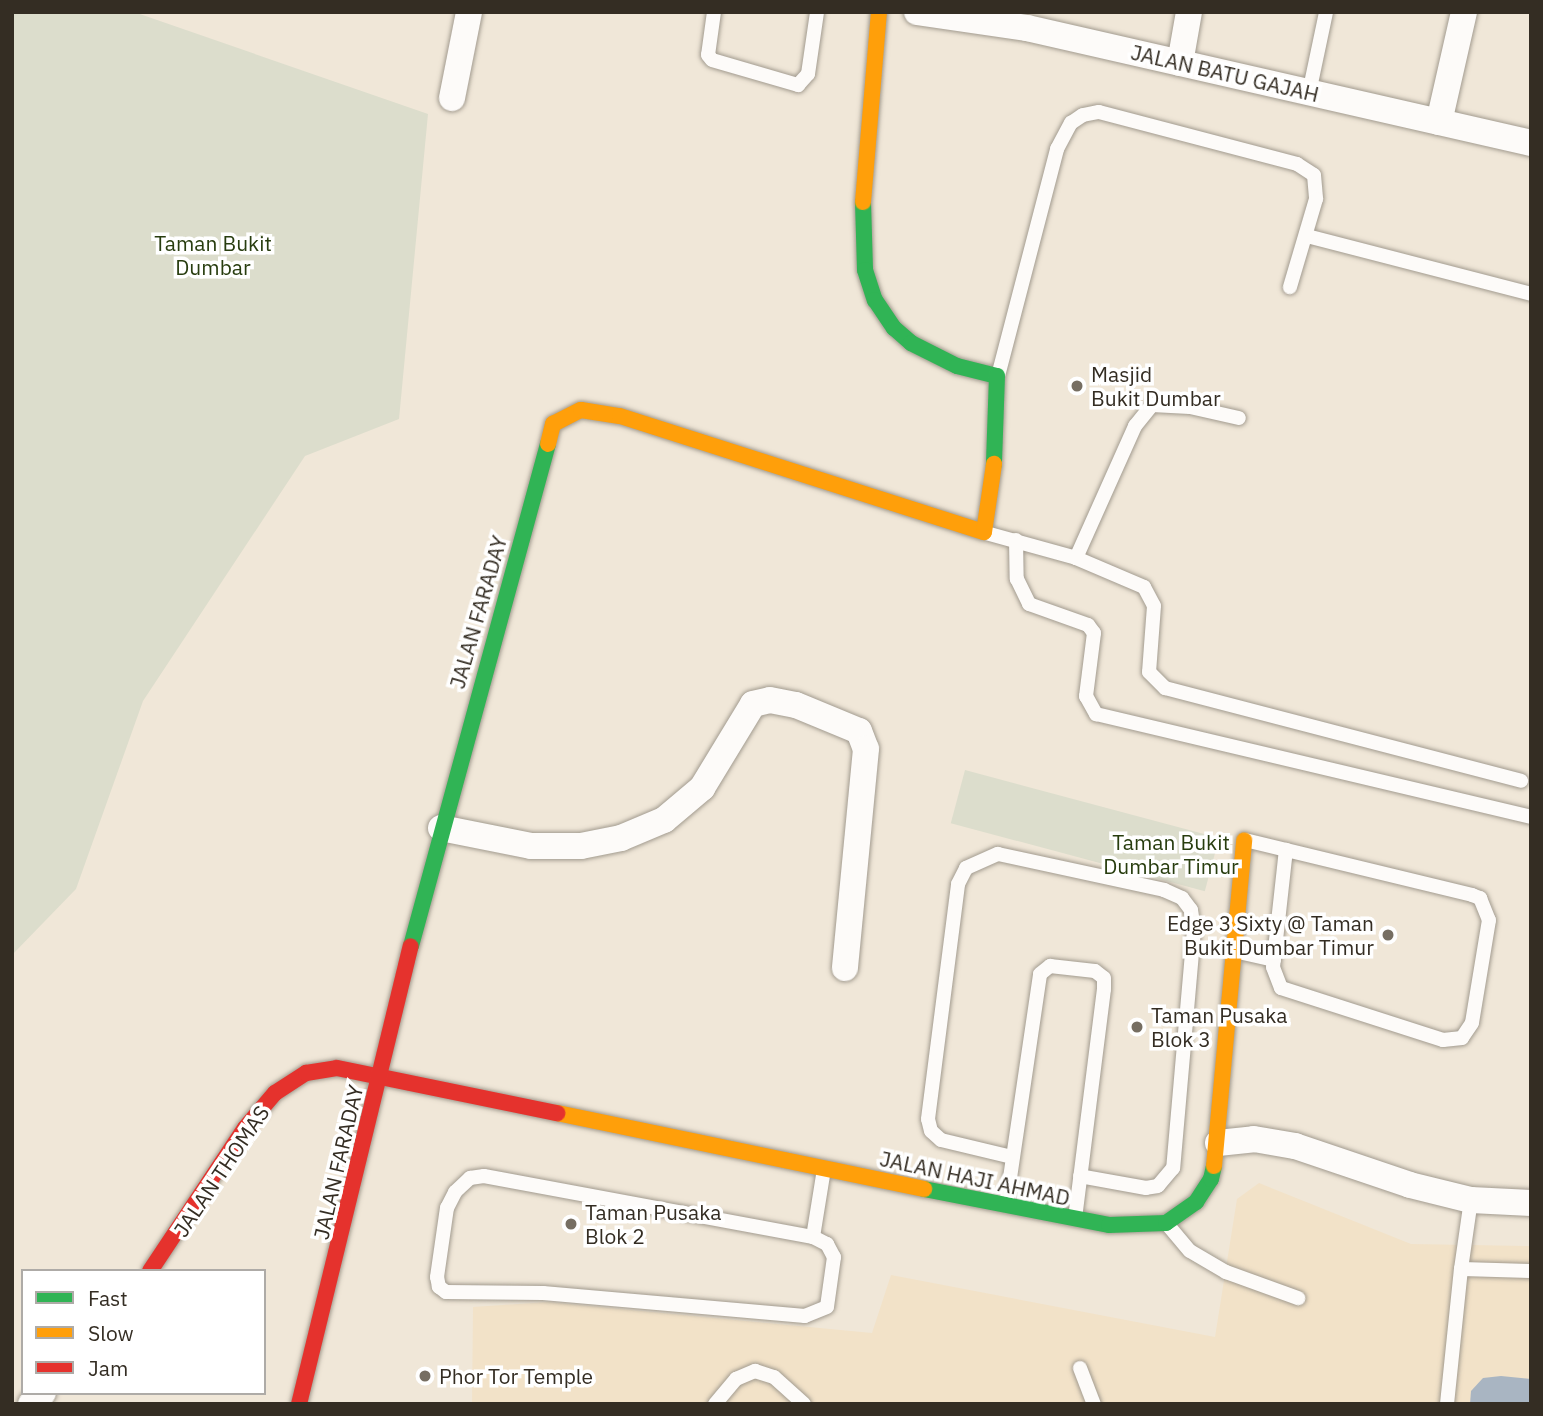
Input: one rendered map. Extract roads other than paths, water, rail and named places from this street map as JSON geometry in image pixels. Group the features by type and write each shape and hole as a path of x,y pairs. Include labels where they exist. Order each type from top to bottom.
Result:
{"street":[{"path":"452,98 469,12"},
{"path":"879,12 862,175 861,221 868,280 894,328 911,343 957,366 997,376 993,487 984,533"},
{"name":"JALAN BATU GAJAH","path":"917,12 1028,20 1181,63 1531,144"},
{"path":"1181,63 1189,12"},
{"path":"1439,122 1464,12"},
{"name":"JALAN FARADAY","path":"299,1404 441,828 553,425 564,415 581,410 620,416 984,533"},
{"path":"441,828 531,846 581,845 621,838 664,820 702,788 752,704 771,700 796,705 848,725 864,739 845,968"},
{"path":"1166,1223 1196,1202 1211,1179 1218,1143 1244,840"},
{"name":"JALAN THOMAS","path":"151,1269 245,1128 275,1093 306,1073 337,1068 380,1074"},
{"name":"JALAN HAJI AHMAD","path":"380,1074 1075,1220 1109,1225 1166,1223"},
{"path":"1218,1143 1254,1139 1295,1146 1410,1185 1471,1200 1531,1203"}],"lane":[{"path":"714,12 708,54 712,60 798,85 808,74 817,12"},
{"path":"1308,93 1326,12"},
{"path":"997,376 1057,149 1071,123 1083,116 1099,113 1297,164 1314,175 1318,186 1307,236 1290,287"},
{"path":"1307,236 1531,293"},
{"path":"1076,558 1135,426 1152,405 1190,407 1239,418"},
{"path":"984,533 1076,558 1144,587 1151,595 1154,620 1149,672 1158,685 1521,781"},
{"path":"1016,540 1017,579 1029,604 1088,625 1094,632 1086,696 1096,714 1531,817"},
{"path":"1244,840 1286,850 1472,895 1485,904 1489,920 1472,1023 1462,1038 1452,1041 1288,992 1276,982 1274,960 1286,850"},
{"path":"1012,1157 941,1140 931,1131 928,1119 958,884 965,868 998,854 1164,890 1182,898 1191,910 1194,930 1173,1168 1158,1186 1146,1188 1080,1176"},
{"path":"1233,950 1274,960"},
{"path":"1006,1205 1040,974 1050,966 1095,971 1104,978 1104,989 1075,1220"},
{"path":"813,1237 825,1168"},
{"path":"484,1176 813,1237 831,1250 834,1264 827,1307 805,1316 543,1293 460,1295 439,1287 437,1277 447,1208 470,1178 484,1176"},
{"path":"1447,1404 1471,1200"},
{"path":"1166,1223 1190,1251 1226,1272 1298,1298"},
{"path":"1461,1269 1531,1271"},
{"path":"1080,1368 1094,1404"},
{"path":"715,1404 736,1379 755,1371 774,1377 804,1404"}],"water":[{"path":"1501,1376 1531,1379 1531,1404 1470,1404 1471,1391 1483,1378"}],"place":[{"name":"Masjid Bukit Dumbar","path":"1077,386"},
{"name":"Edge 3 Sixty @ Taman Bukit Dumbar Timur","path":"1388,935"},
{"name":"Taman Pusaka Blok 3","path":"1137,1027"},
{"name":"Taman Pusaka Blok 2","path":"571,1224"},
{"name":"Phor Tor Temple","path":"425,1376"}],"park label":[{"name":"Taman Bukit Dumbar","path":"213,255"},
{"name":"Taman Bukit Dumbar Timur","path":"1171,854"}]}
